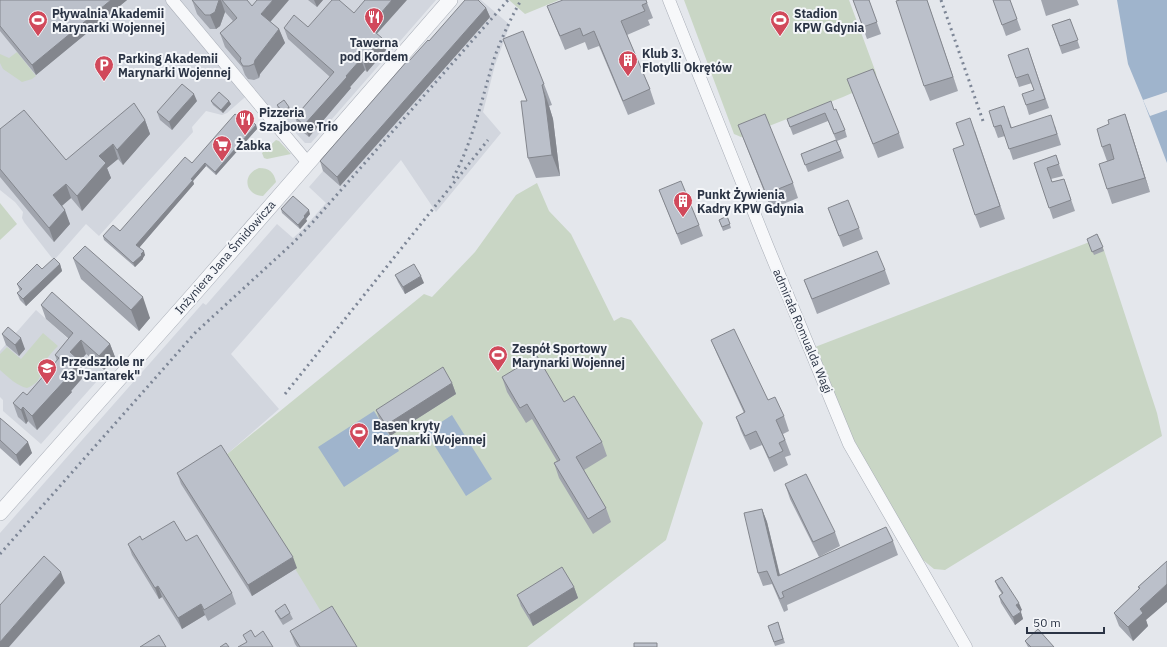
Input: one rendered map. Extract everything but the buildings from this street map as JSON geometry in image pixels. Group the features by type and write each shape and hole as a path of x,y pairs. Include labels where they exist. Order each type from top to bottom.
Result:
{"street":[{"path":"172,0 308,163"},
{"name":"Inżyniera Jana Śmidowicza","path":"0,513 194,294 450,0"},
{"name":"admirała Romualda Wagi","path":"669,0 767,245 850,444 966,647"}],"shaded area":[{"path":"0,0 436,0 311,143 305,143 282,118 252,91 227,113 222,115 206,111 192,127 193,132 99,236 86,224 56,258 52,258 24,222 22,218 23,212 15,202 0,190"},
{"path":"472,0 481,0 510,25 495,65 483,112 501,133 436,212 401,160 231,354 279,409 226,455 356,647 0,647 0,533 203,303 206,305 277,224 293,238 303,229 326,203 309,187"},
{"name":"Przedszkole nr 43 \"Jantarek\"","path":"36,310 105,372 41,444 3,411 3,400 0,397 0,351"}],"green space":[{"path":"509,0 559,0 525,14"},
{"name":"Stadion KPW Gdynia","path":"684,0 849,0 876,73 877,82 741,137 734,134"},
{"path":"17,52 36,76 32,79 22,82 3,69 0,63 0,54 9,58"},
{"path":"276,140 279,141 291,154 267,159 264,158 262,153"},
{"path":"259,168 270,171 276,182 263,196 252,192 248,184 250,175"},
{"name":"Zespół Sportowy Marynarki Wojennej","path":"537,183 549,211 571,234 614,321 621,317 631,320 703,423 666,540 527,647 356,647 328,623 226,455 424,294 432,297 475,252 516,195"},
{"path":"0,203 17,224 0,240"},
{"path":"1100,238 1157,413 1162,436 945,570 934,569 923,560 880,489 847,427 815,347"},
{"path":"43,333 58,346 46,360 39,379 27,388 23,387 0,370 0,354 7,347 21,359"}],"water":[{"path":"1117,0 1167,0 1167,163 1128,64"},
{"name":"Basen kryty Marynarki Wojennej","path":"374,411 399,451 344,487 318,447"},
{"path":"452,415 492,479 466,496 426,432"}],"pier":[{"path":"1167,92 1167,110 1150,116 1143,100"}],"railway":[{"path":"0,554 196,332 293,243 313,222 508,0"},
{"path":"453,178 467,148 495,56 521,0"},
{"path":"941,0 983,121"},
{"path":"285,394 488,140"}],"place":[{"name":"Tawerna pod Kordem","path":"374,34"},
{"name":"Pływalnia Akademii Marynarki Wojennej","path":"38,37"},
{"name":"Stadion KPW Gdynia","path":"780,37"},
{"name":"Klub 3. Flotylli Okrętów","path":"628,77"},
{"name":"Parking Akademii Marynarki Wojennej","path":"104,82"},
{"name":"Pizzeria Szajbowe Trio","path":"245,136"},
{"name":"Żabka","path":"222,162"},
{"name":"Punkt Żywienia Kadry KPW Gdynia","path":"683,218"},
{"name":"Zespół Sportowy Marynarki Wojennej","path":"498,372"},
{"name":"Przedszkole nr 43 \"Jantarek\"","path":"47,385"},
{"name":"Basen kryty Marynarki Wojennej","path":"359,449"}]}
